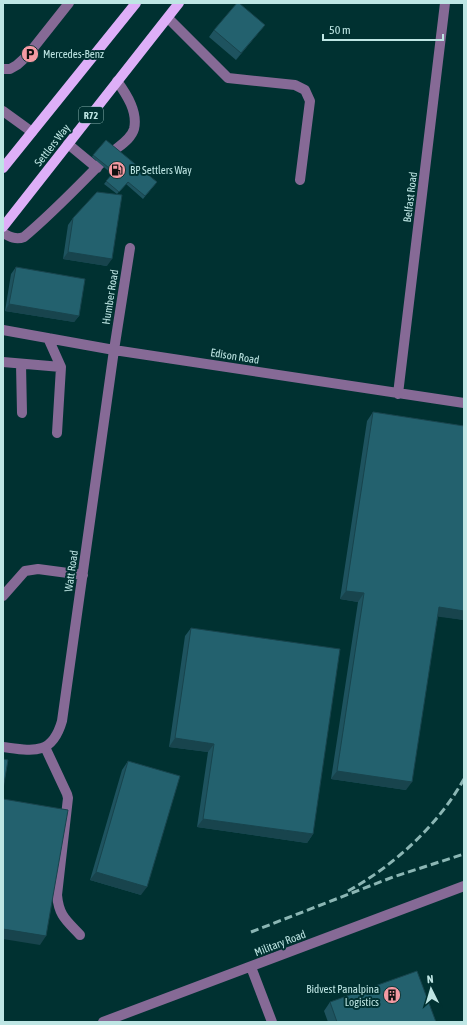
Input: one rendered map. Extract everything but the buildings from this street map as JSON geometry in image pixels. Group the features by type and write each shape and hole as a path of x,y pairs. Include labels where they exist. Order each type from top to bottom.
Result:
{"main road":[{"path":"3,168 136,3"},
{"name":"Settlers Way","path":"3,227 179,3"}],"street":[{"path":"3,69 10,69 17,66 27,56 69,3"},
{"name":"Belfast Road","path":"398,394 445,3"},
{"path":"168,18 228,78 295,85 305,90 310,101 300,180"},
{"path":"3,233 19,239 24,237 112,152 129,138 133,131 135,120 126,94 117,82"},
{"path":"3,111 32,132"},
{"path":"68,144 97,168"},
{"name":"Humber Road","path":"114,350 130,248"},
{"name":"Edison Road","path":"3,330 114,350 464,403"},
{"path":"48,338 61,367 57,433"},
{"name":"Watt Road","path":"45,747 55,740 62,721 114,350"},
{"path":"3,362 61,367"},
{"path":"21,364 22,413"},
{"path":"3,596 25,571 38,569 83,575"},
{"path":"3,747 26,750 45,747 67,794 68,798 56,895 60,913 80,935"},
{"name":"Military Road","path":"103,1022 124,1018 251,967 464,886"},
{"path":"251,967 272,1022"}],"railway":[{"path":"348,891 382,869 414,842 442,812 464,779"},
{"path":"251,932 393,877 464,854"}],"place":[{"name":"Mercedes-Benz","path":"30,54"},
{"name":"BP Settlers Way","path":"117,170"},
{"name":"Bidvest Panalpina Logistics","path":"392,995"}]}
